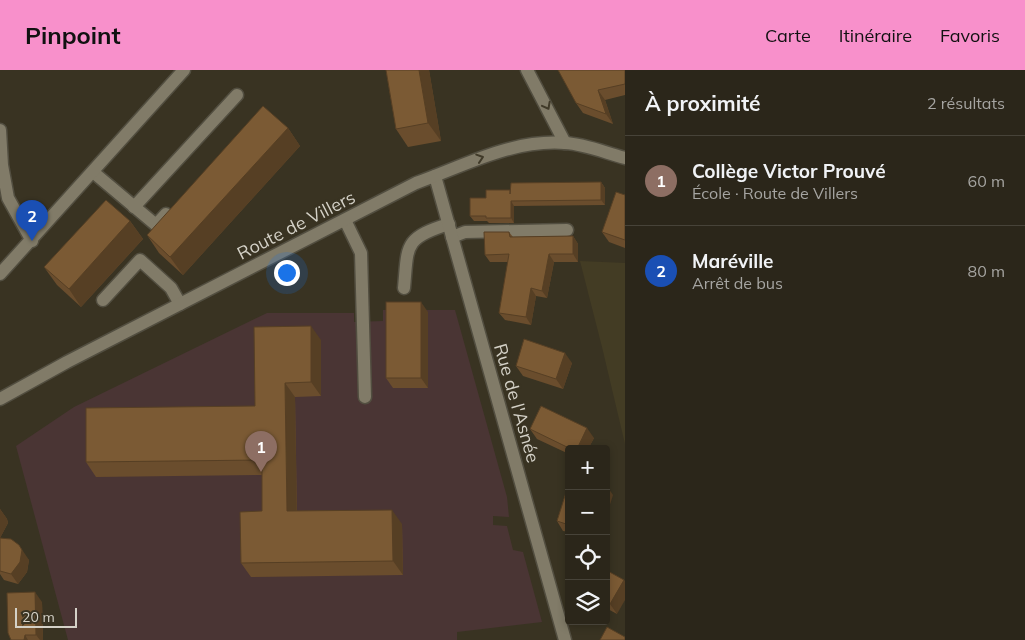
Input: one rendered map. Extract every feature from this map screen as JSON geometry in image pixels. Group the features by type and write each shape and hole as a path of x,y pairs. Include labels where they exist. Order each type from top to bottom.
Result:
{"street":[{"path":"0,274 32,241 184,70"},
{"path":"527,70 566,143"},
{"path":"134,207 238,95"},
{"path":"0,130 3,193 8,198 32,241"},
{"name":"Route de Villers","path":"0,399 67,362 416,183 461,164 526,145 566,143 625,158"},
{"path":"92,172 156,225 175,204"},
{"name":"Rue de l'Asnée","path":"435,176 565,640"},
{"path":"345,220 361,253 365,396"},
{"path":"404,288 408,250 417,236 448,224"},
{"path":"452,237 465,232 567,230"},
{"path":"103,300 140,260 171,288 180,304"}],"shaded area":[{"path":"580,261 625,263 625,444 602,347"},
{"path":"383,310 455,310 507,497 509,517 493,516 493,525 507,526 513,550 523,552 542,622 457,632 457,640 68,640 16,446 74,407 267,313 354,313 354,322 383,321"}],"building":[{"path":"386,70 419,70 428,123 396,129"},
{"path":"558,70 625,70 625,84 598,90 606,114 576,103"},
{"path":"263,106 288,128 170,257 147,235"},
{"path":"601,182 601,200 511,201 511,218 470,216 470,198 486,198 486,190 510,190 510,194 511,183"},
{"path":"616,192 625,195 625,240 602,232"},
{"path":"106,200 130,221 69,289 44,267"},
{"path":"484,232 509,232 510,237 573,236 573,254 549,254 542,291 531,288 526,317 499,313 509,254 485,255"},
{"path":"386,302 421,302 421,378 386,378"},
{"path":"311,326 311,382 285,383 287,511 392,510 393,561 241,563 240,512 262,511 262,460 86,462 86,408 255,406 254,327"},
{"path":"524,339 565,353 556,379 516,366"},
{"path":"541,406 587,428 579,445 565,446 530,429"},
{"path":"565,496 565,524 557,521"},
{"path":"0,538 11,539 22,550 20,562 11,574 0,571"},
{"path":"610,572 624,580 610,604"},
{"path":"35,592 36,635 25,635 24,640 11,640 8,633 7,593"},
{"path":"607,627 625,637 625,640 600,640"}],"place":[{"name":"Maréville","path":"32,241"},
{"name":"Collège Victor Prouvé","path":"261,472"}]}
